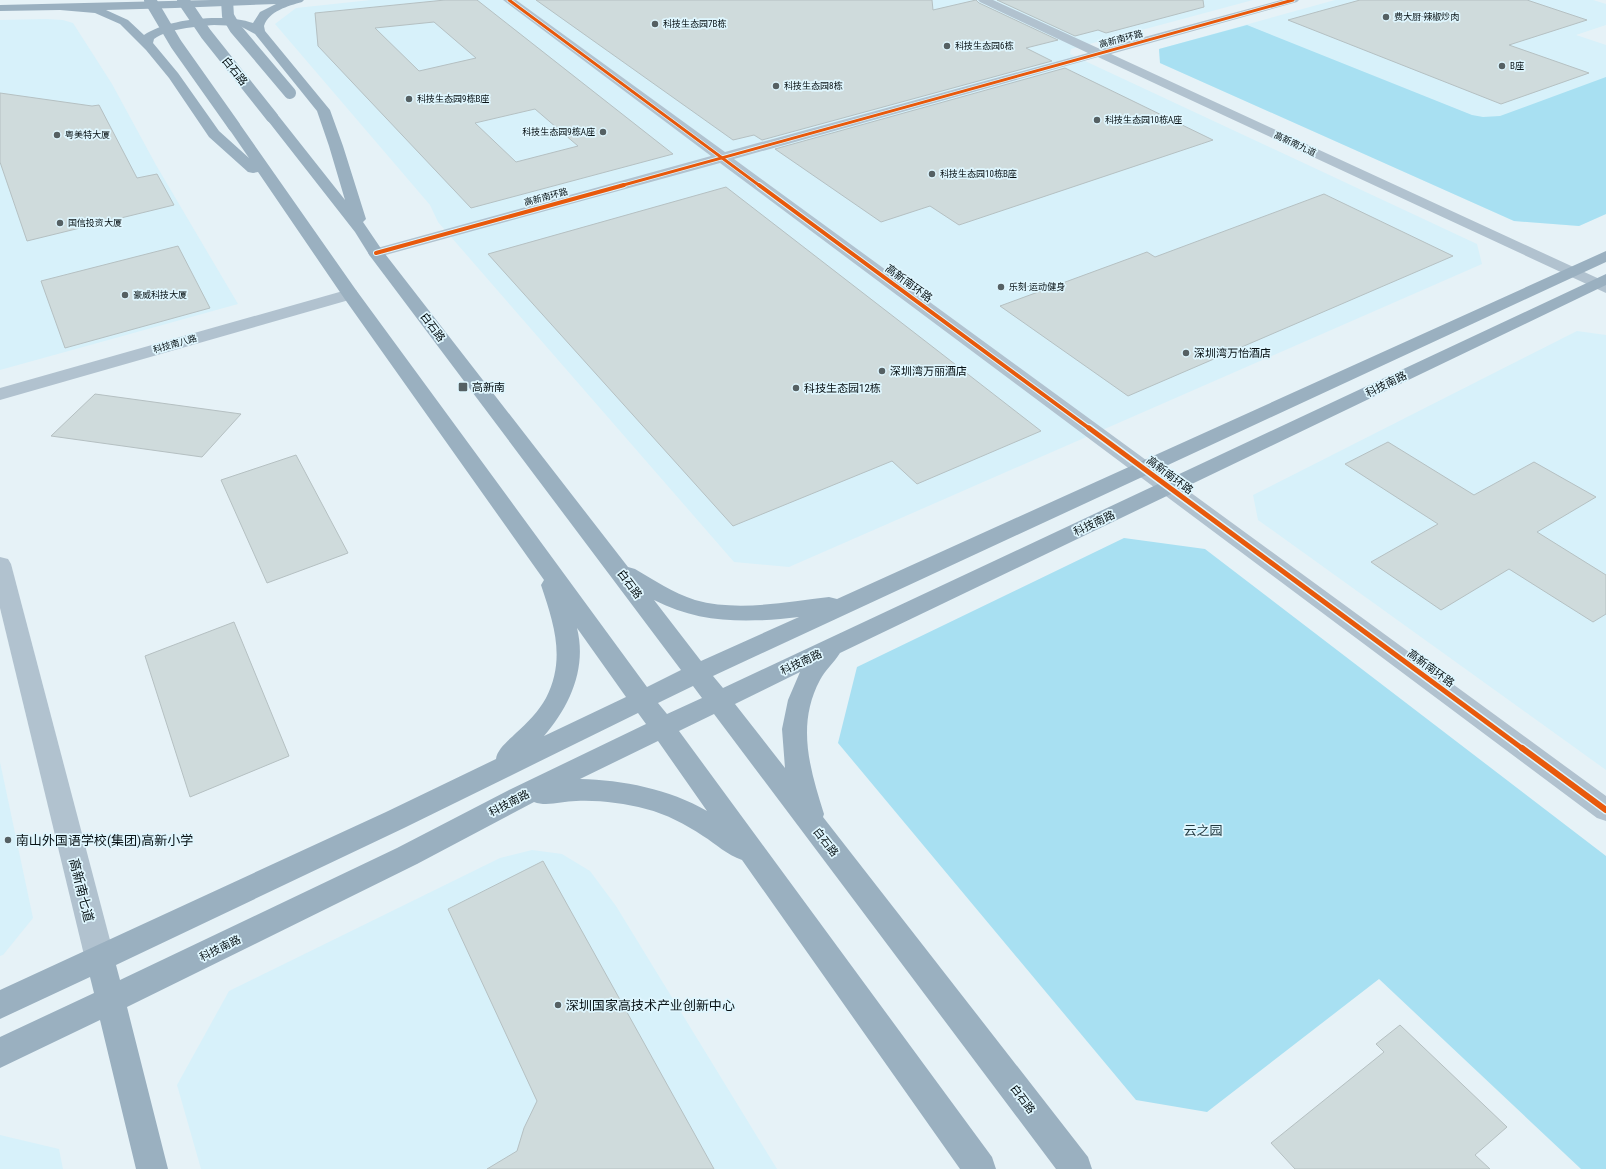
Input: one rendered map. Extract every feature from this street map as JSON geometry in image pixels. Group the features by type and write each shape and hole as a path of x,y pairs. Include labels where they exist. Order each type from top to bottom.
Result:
{"main road":[{"path":"150,0 176,44 350,294 980,1169"},
{"name":"白石路","path":"183,0 206,34 361,230 376,253 1076,1169"},
{"path":"227,0 228,16 235,28 300,105"},
{"path":"0,8 183,5 283,0"},
{"path":"259,32 257,24 267,13 278,7 298,0"},
{"path":"60,7 88,9 110,15 124,22 150,47 174,76 214,134 279,193"},
{"path":"150,47 147,42 148,38 156,32 204,23 224,21 241,23 254,28 259,32 323,110 336,146 361,230"},
{"path":"310,117 336,146"},
{"path":"0,1005 395,820 697,673 1606,256"},
{"name":"科技南路","path":"0,1053 408,856 518,798 663,727 1604,281"},
{"path":"500,768 550,712 561,690 568,666 568,643 559,604 543,561"},
{"path":"618,569 664,595 690,606 713,612 772,612 850,602"},
{"path":"815,828 798,772 794,729 800,700 810,676 833,647"},
{"path":"518,798 557,791 592,789 649,798 686,813 717,831 758,860"},
{"name":"高新南七道","path":"100,959 152,1169"}],"street":[{"path":"509,0 721,158"},
{"name":"高新南九道","path":"984,0 1106,52"},
{"name":"高新南九道","path":"1000,0 1106,52 1604,281"},
{"name":"高新南环路","path":"376,253 1293,0"},
{"name":"高新南环路","path":"721,158 1144,468 1606,810"},
{"name":"科技南八路","path":"0,394 350,294"},
{"name":"高新南七道","path":"0,564 5,606 100,959"}],"shaded area":[{"path":"371,0 1253,0 1071,49 1070,54 1477,244 1482,264 789,567 734,562 438,222 430,205 275,24 296,8"},
{"path":"1335,0 1593,0 1606,4 1606,25 1576,35 1606,45 1606,214 1579,226 1514,221 1160,63 1159,49"},
{"path":"0,20 63,20 73,23 112,84 156,165 238,304 0,370"},
{"path":"1577,331 1606,335 1606,770 1258,520 1253,495"},
{"name":"南山外国语学校(集团)高新小学","path":"0,762 33,918 3,955 0,956"},
{"path":"532,850 562,854 590,871 616,906 777,1169 201,1169 177,1085 229,991 500,858"},
{"path":"0,1135 59,1149 63,1169 0,1169"}],"green space":[{"path":"1247,25 1472,115 1483,117 1500,116 1606,77 1606,214 1579,226 1514,221 1160,63 1159,49"},
{"name":"云之园","path":"1124,538 1205,549 1606,856 1606,1169 1581,1169 1379,979 1207,1112 1136,1100 838,743 857,667"}],"building":[{"name":"科技生态园9栋B座","path":"445,0 477,0 673,154 471,208 318,46 315,13","holes":["434,22 476,58 419,71 375,28","535,109 578,146 516,162 475,123"]},
{"path":"536,0 932,0 933,10 976,0 979,3 1058,40 1026,48 1052,61 762,140 754,135 733,140"},
{"path":"997,0 1203,0 1204,7 1106,33 1098,30 1075,36"},
{"path":"1360,0 1527,0 1587,20 1509,45 1589,73 1501,104 1288,20"},
{"path":"1065,68 1213,140 959,225 930,206 881,222 775,149"},
{"path":"0,93 92,106 99,105 137,178 157,174 174,205 27,241 0,162"},
{"name":"科技生态园12栋","path":"726,187 1041,431 917,484 892,461 733,526 488,254"},
{"path":"1324,194 1453,256 1128,396 1000,306 1147,252 1155,257"},
{"name":"豪威科技大厦","path":"178,246 210,308 65,348 41,281"},
{"path":"95,394 241,414 202,457 51,436"},
{"path":"1388,442 1474,495 1534,462 1596,497 1537,532 1606,575 1606,614 1593,622 1509,569 1441,610 1371,562 1438,524 1345,464"},
{"path":"296,455 348,553 267,583 221,480"},
{"path":"234,622 289,756 190,797 145,656"},
{"name":"深圳国家高技术产业创新中心","path":"543,861 714,1169 487,1169 517,1151 524,1128 537,1101 448,909"},
{"path":"1400,1025 1507,1127 1475,1155 1490,1169 1295,1169 1271,1143 1384,1052 1376,1044"}],"cycle path":[{"path":"509,0 1606,810"},
{"path":"376,253 1293,0"}],"place":[{"name":"费大厨·辣椒炒肉","path":"1386,17"},
{"name":"科技生态园7B栋","path":"655,24"},
{"name":"科技生态园6栋","path":"947,46"},
{"name":"B座","path":"1502,66"},
{"name":"科技生态园8栋","path":"776,86"},
{"name":"科技生态园9栋B座","path":"409,99"},
{"name":"科技生态园10栋A座","path":"1097,120"},
{"name":"科技生态园9栋A座","path":"603,132"},
{"name":"粤美特大厦","path":"57,135"},
{"name":"科技生态园10栋B座","path":"932,174"},
{"name":"国信投资大厦","path":"60,223"},
{"name":"乐刻·运动健身","path":"1001,287"},
{"name":"豪威科技大厦","path":"125,295"},
{"name":"深圳湾万怡酒店","path":"1186,353"},
{"name":"深圳湾万丽酒店","path":"882,371"},
{"name":"高新南","path":"463,387"},
{"name":"科技生态园12栋","path":"796,388"},
{"name":"南山外国语学校(集团)高新小学","path":"8,840"},
{"name":"深圳国家高技术产业创新中心","path":"558,1005"}]}
